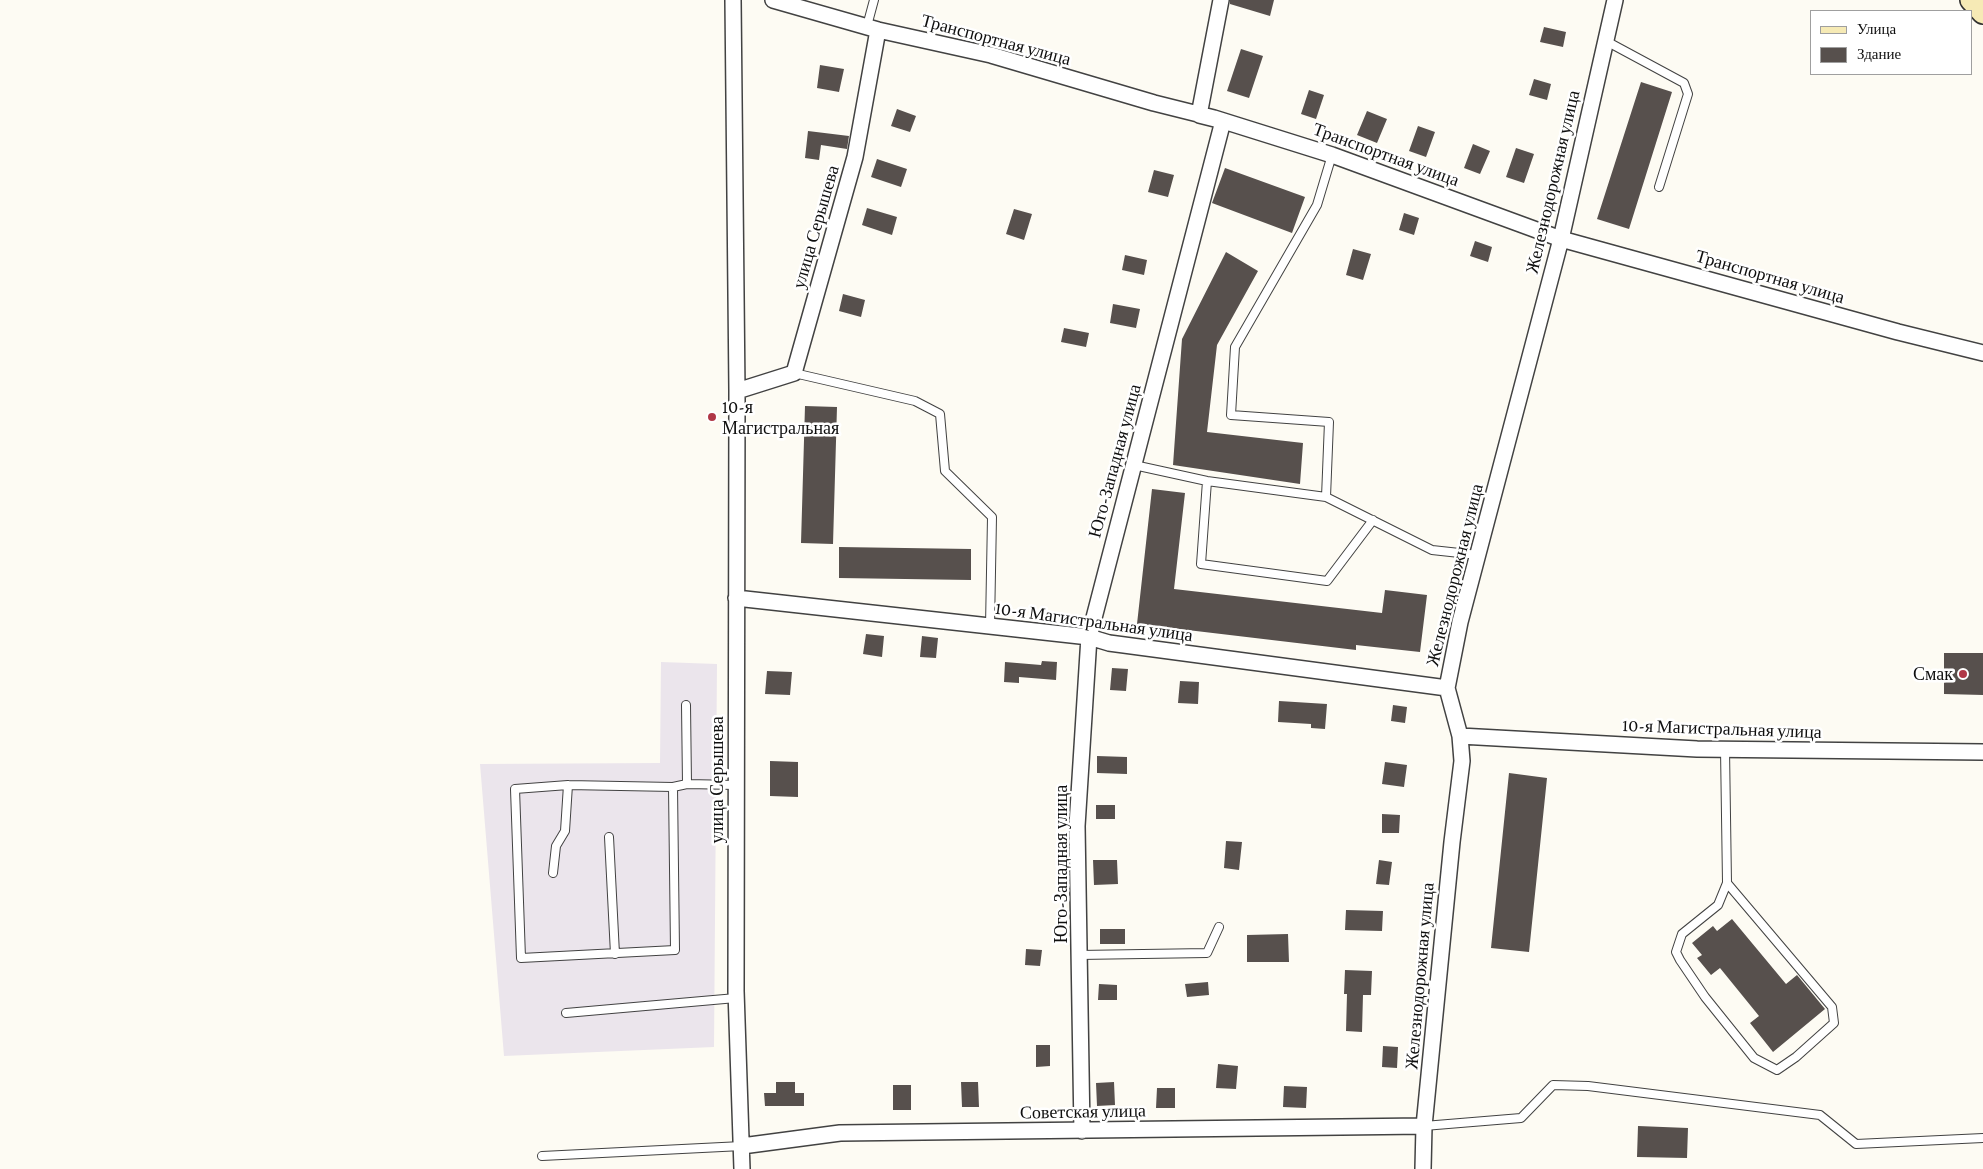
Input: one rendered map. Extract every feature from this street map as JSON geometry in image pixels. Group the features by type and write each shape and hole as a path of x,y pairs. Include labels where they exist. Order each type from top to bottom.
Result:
{"street":[{"name":"улица Серышева","path":"732,0 737,391 736,998 742,1169"},
{"name":"Транспортная улица","path":"774,0 872,28 991,55 1154,103 1223,121 1332,155 1561,238 1898,332 1983,353"},
{"path":"1199,115 1220,0"},
{"name":"Железнодорожная улица","path":"1423,1169 1424,1126 1452,842 1462,761 1460,736 1447,688 1460,622 1561,238 1615,0"},
{"path":"1971,0 1983,13"},
{"name":"улица Серышева","path":"794,373 855,157 872,28"},
{"name":"Юго-Западная улица","path":"1082,1130 1077,826 1089,637 1223,121"},
{"path":"737,391 794,373"},
{"name":"10-я Магистральная улица","path":"736,598 1089,637 1109,643 1447,688"},
{"name":"10-я Магистральная улица","path":"1460,736 1725,749 1983,752"},
{"name":"Советская улица","path":"742,1146 840,1133 1424,1126"}],"lane":[{"path":"872,28 874,0"},
{"path":"1606,41 1684,83 1686,88 1688,94 1659,187"},
{"path":"1326,497 1329,422 1231,415 1235,347 1317,205 1332,155"},
{"path":"794,373 870,389 914,401 940,414 946,471 992,517 990,626"},
{"path":"1134,465 1207,482 1326,497 1432,550 1478,554"},
{"path":"1207,482 1201,564 1327,581 1373,520"},
{"path":"686,705 687,784"},
{"path":"1725,749 1727,883 1718,905 1682,934 1676,952 1704,997 1754,1058 1777,1070 1796,1057 1834,1023 1832,1007 1727,883"},
{"path":"673,787 675,950 521,958 515,789 568,785 673,787 687,784 736,785"},
{"path":"553,873 556,846 565,831 568,785"},
{"path":"609,837 615,954"},
{"name":"Юго-Западная улица","path":"1079,956 1207,953 1219,927"},
{"path":"566,1013 736,998"},
{"path":"1424,1126 1521,1118 1553,1084 1588,1086 1820,1115 1856,1144 1983,1138"},
{"path":"542,1156 742,1146"}],"shaded area":[{"path":"661,662 717,664 714,1047 504,1056 480,764 660,763"}],"building":[{"path":"1230,0 1274,0 1270,16 1230,4"},
{"path":"1544,27 1566,32 1563,47 1540,42"},
{"path":"1241,49 1263,56 1249,98 1227,91"},
{"path":"820,65 844,69 839,92 817,88"},
{"path":"1534,79 1551,84 1547,100 1529,95"},
{"path":"1641,82 1672,92 1629,229 1597,219"},
{"path":"1309,90 1324,95 1316,119 1301,114"},
{"path":"897,109 916,116 910,132 891,126"},
{"path":"1367,111 1387,119 1377,143 1357,135"},
{"path":"1418,126 1435,132 1426,157 1409,151"},
{"path":"808,131 849,136 847,149 821,145 819,160 805,158"},
{"path":"1473,144 1490,151 1480,174 1464,168"},
{"path":"1516,148 1534,154 1524,183 1506,177"},
{"path":"877,159 907,169 901,187 871,177"},
{"path":"1225,168 1305,197 1292,233 1212,203"},
{"path":"1154,170 1174,175 1168,197 1148,192"},
{"path":"867,208 897,217 892,235 862,225"},
{"path":"1014,209 1032,214 1024,240 1006,234"},
{"path":"1404,213 1419,218 1414,235 1399,230"},
{"path":"1475,241 1492,247 1488,262 1470,256"},
{"path":"1353,249 1371,254 1363,280 1346,275"},
{"path":"1226,252 1258,271 1217,345 1207,432 1303,443 1300,484 1173,465 1182,339"},
{"path":"1125,255 1147,260 1144,275 1122,270"},
{"path":"843,294 865,300 861,317 839,311"},
{"path":"1113,304 1140,309 1136,328 1110,323"},
{"path":"1064,328 1089,333 1086,347 1061,342"},
{"path":"805,406 837,407 833,544 801,543"},
{"path":"1152,489 1185,493 1174,589 1382,613 1385,590 1427,595 1420,652 1356,645 1356,650 1137,624"},
{"path":"839,547 971,549 971,580 839,578"},
{"path":"866,634 884,636 882,657 863,654"},
{"path":"922,636 938,638 936,658 920,657"},
{"name":"Смак","path":"1944,653 1983,653 1983,695 1944,694"},
{"path":"1042,661 1057,662 1056,680 1019,677 1019,683 1004,682 1005,662 1041,665"},
{"path":"1112,668 1128,669 1126,691 1110,690"},
{"path":"767,671 792,672 790,695 765,694"},
{"path":"1180,681 1199,682 1198,704 1178,703"},
{"path":"1279,701 1327,704 1325,729 1311,728 1311,724 1278,722"},
{"path":"1393,705 1407,707 1405,723 1391,721"},
{"path":"1097,756 1127,757 1127,774 1097,773"},
{"path":"770,761 798,762 798,797 770,796"},
{"path":"1385,762 1407,765 1404,787 1382,784"},
{"path":"1509,773 1547,778 1529,952 1491,948"},
{"path":"1096,805 1115,805 1115,819 1096,819"},
{"path":"1382,814 1400,815 1399,833 1382,833"},
{"path":"1226,841 1242,842 1239,870 1224,868"},
{"path":"1093,860 1117,860 1118,884 1094,885"},
{"path":"1379,860 1392,862 1389,885 1376,884"},
{"path":"1346,910 1383,911 1382,931 1345,930"},
{"path":"1732,919 1786,984 1797,975 1825,1009 1773,1052 1750,1023 1759,1016 1720,968 1711,975 1697,958 1702,955 1692,943 1713,926 1717,931"},
{"path":"1100,929 1125,929 1125,944 1100,944"},
{"path":"1288,934 1289,962 1247,962 1247,935"},
{"path":"1026,949 1042,950 1040,966 1025,965"},
{"path":"1345,970 1372,971 1371,995 1363,995 1362,1032 1346,1031 1347,994 1344,994"},
{"path":"1208,982 1209,995 1187,997 1185,984"},
{"path":"1099,984 1117,985 1117,1000 1098,1000"},
{"path":"1036,1045 1050,1045 1050,1066 1036,1067"},
{"path":"1383,1046 1398,1047 1397,1068 1382,1067"},
{"path":"1218,1064 1238,1066 1236,1089 1216,1088"},
{"path":"776,1082 795,1082 795,1093 804,1093 804,1106 765,1106 764,1093 776,1093"},
{"path":"961,1082 978,1082 979,1107 962,1107"},
{"path":"1114,1082 1115,1105 1097,1106 1096,1083"},
{"path":"893,1085 911,1085 911,1110 893,1110"},
{"path":"1284,1086 1307,1087 1306,1108 1283,1107"},
{"path":"1157,1088 1175,1088 1175,1108 1156,1108"},
{"path":"1638,1126 1688,1128 1687,1158 1637,1157"}],"place":[{"name":"10-я Магистральная","path":"712,417"},
{"name":"Смак","path":"1963,674"}]}
